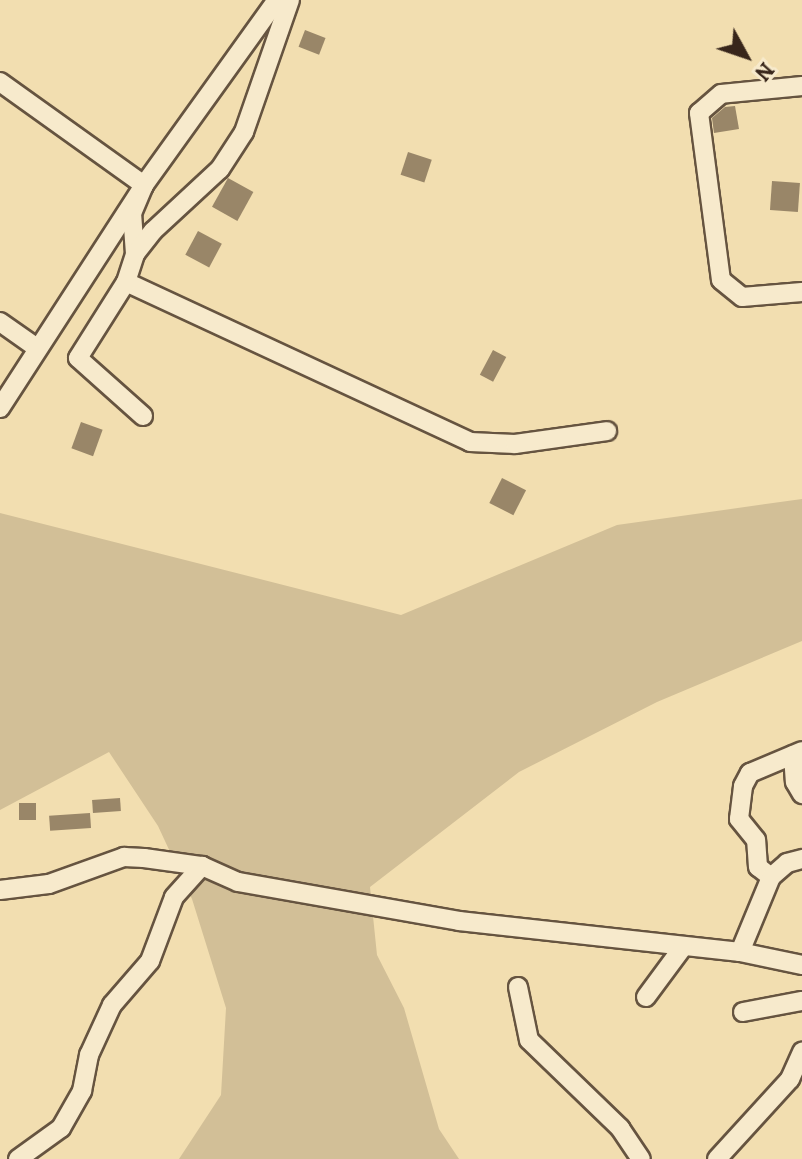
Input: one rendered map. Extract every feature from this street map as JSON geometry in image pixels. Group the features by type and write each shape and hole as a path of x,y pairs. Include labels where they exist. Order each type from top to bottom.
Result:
{"street":[{"path":"0,408 144,185 277,0"},
{"path":"143,416 78,358 126,282 135,254 153,231 220,169 244,132 290,0"},
{"path":"0,82 144,185"},
{"path":"802,86 721,94 699,113 721,280 742,297 802,292"},
{"path":"135,254 132,213 144,185"},
{"path":"126,282 470,442 515,444 607,431"},
{"path":"0,322 37,348"},
{"path":"771,877 758,867 756,840 739,819 743,786 750,773 797,753 795,782 802,794"},
{"path":"0,890 49,884 124,857 202,866 238,882 397,911 740,952 802,965"},
{"path":"740,952 771,877 787,863 802,859"},
{"path":"18,1159 61,1128 82,1091 89,1055 112,1005 150,961 174,897 202,866"},
{"path":"646,997 683,947"},
{"path":"518,987 529,1040 620,1128 641,1159"},
{"path":"743,1012 802,1001"},
{"path":"717,1159 790,1079 802,1052"}],"shaded area":[{"path":"802,499 802,641 657,702 519,772 370,887 377,955 404,1008 439,1129 459,1159 179,1159 221,1095 226,1008 192,899 158,826 109,752 0,810 0,513 401,615 617,525"}],"building":[{"path":"305,30 326,38 319,55 299,47"},
{"path":"735,106 739,129 714,133 712,118 725,107"},
{"path":"408,152 432,160 424,183 401,175"},
{"path":"228,178 253,192 237,221 212,207"},
{"path":"772,181 800,183 798,212 770,210"},
{"path":"198,231 222,244 209,268 185,255"},
{"path":"493,350 506,357 493,382 480,375"},
{"path":"81,422 103,430 93,456 71,448"},
{"path":"502,478 526,490 513,515 489,503"},
{"path":"120,798 121,811 93,813 92,800"},
{"path":"19,803 36,803 36,820 19,820"},
{"path":"90,813 91,828 50,831 49,816"}]}
